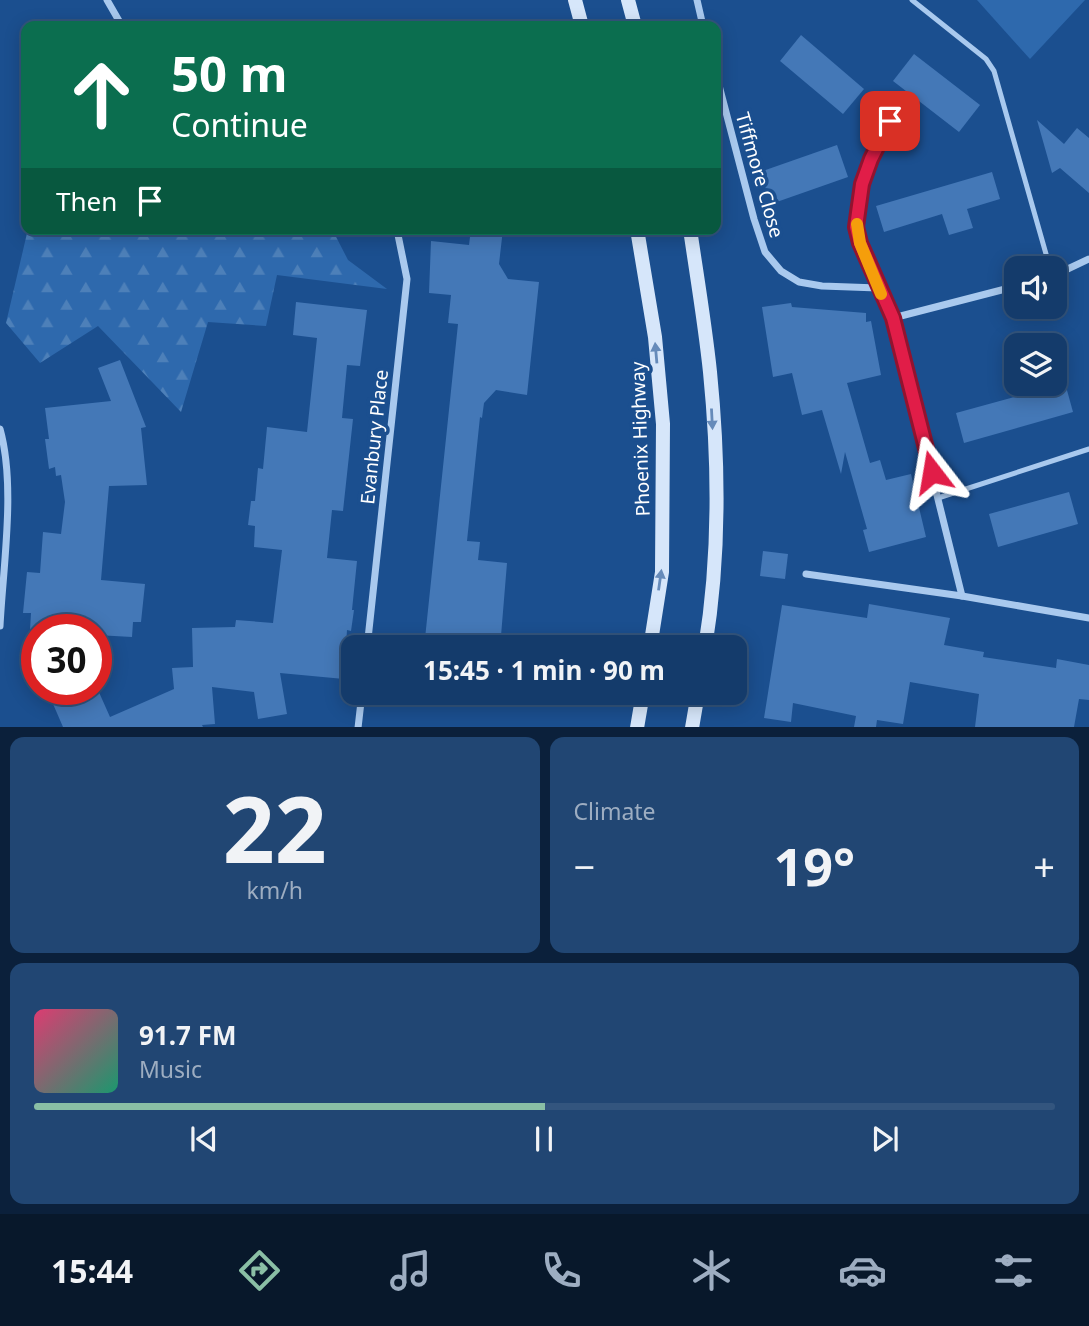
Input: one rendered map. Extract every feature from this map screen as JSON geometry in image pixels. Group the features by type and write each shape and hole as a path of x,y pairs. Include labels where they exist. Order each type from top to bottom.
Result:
{"main road":[{"path":"575,0 581,21"},
{"path":"628,0 634,21"},
{"name":"Phoenix Highway","path":"638,235 655,337 663,424 662,572 652,635"},
{"path":"691,235 710,372 714,458 716,531 707,635"},
{"path":"637,727 641,705"},
{"path":"692,727 696,705"}],"street":[{"path":"107,0 119,21"},
{"path":"696,0 702,21"},
{"name":"Tiffmore Close","path":"721,93 765,252 781,271 799,282 822,286 878,288"},
{"path":"890,121 871,159 858,205 856,227 878,288 893,318 962,596"},
{"name":"Evanbury Place","path":"368,635 407,279 398,235"},
{"path":"1067,269 1089,259"},
{"path":"893,318 1004,289"},
{"path":"0,429 5,447 7,500 0,626"},
{"path":"806,574 962,596 1089,618"},
{"path":"358,727 361,705"}],"lane":[{"path":"912,0 986,59 994,71 1047,256"},
{"path":"938,498 1089,449"}],"green space":[{"path":"977,0 1085,0 1030,59"},
{"path":"27,235 335,235 348,260 387,289 277,275 266,326 208,322 181,412 98,326 40,363 6,323"}],"building":[{"path":"801,35 864,89 843,114 780,61"},
{"path":"914,54 980,105 959,132 893,81"},
{"path":"1037,120 1064,144 1077,128 1089,138 1089,193 1060,168 1052,173"},
{"path":"837,145 848,177 771,204 760,172"},
{"path":"992,172 1000,199 967,209 973,228 949,235 942,214 884,232 876,206"},
{"path":"470,235 502,235 499,264 508,279 539,282 527,395 496,390 484,403 482,418 480,417 467,541 480,542 478,560 507,563 501,635 425,635 458,324 448,323 451,295 429,293 431,241 469,245"},
{"path":"296,302 367,310 360,366 347,365 342,418 353,419 343,511 332,510 327,558 357,561 351,631 347,630 347,635 341,635 341,679 280,673 287,714 258,719 254,692 212,687 215,724 202,725 203,727 63,727 53,705 105,705 110,717 174,689 172,668 193,667 192,628 235,627 236,620 273,623 282,550 254,547 255,526 248,525 251,501 255,501 258,468 263,469 267,427 307,432 317,338 293,335"},
{"path":"791,303 792,307 866,313 866,322 871,321 881,375 847,383 870,463 880,460 886,480 911,474 926,537 869,552 863,530 867,529 845,452 841,474 822,410 802,415 792,373 773,377 762,307"},
{"path":"120,360 146,427 141,428 147,485 109,486 101,580 145,584 141,622 133,622 132,637 112,636 112,614 23,613 27,572 40,573 43,532 61,534 65,502 61,475 56,476 55,467 49,469 45,408 111,401 98,368"},
{"path":"1067,390 1073,412 964,443 956,413 1018,396 1067,396"},
{"path":"1069,492 1078,524 998,547 989,514"},
{"path":"763,551 788,554 785,579 760,576"},
{"path":"869,604 950,618 944,645 984,652 983,657 1056,668 1057,659 1089,665 1089,700 1079,699 1074,727 975,727 979,694 910,682 903,724 877,720 876,727 854,727 856,716 793,703 791,722 764,718 782,605 867,618"}],"slow traffic":[{"path":"857,224 860,243 881,294"}],"route":[{"path":"890,121 862,184 856,227 878,288 893,318 932,472"}]}
